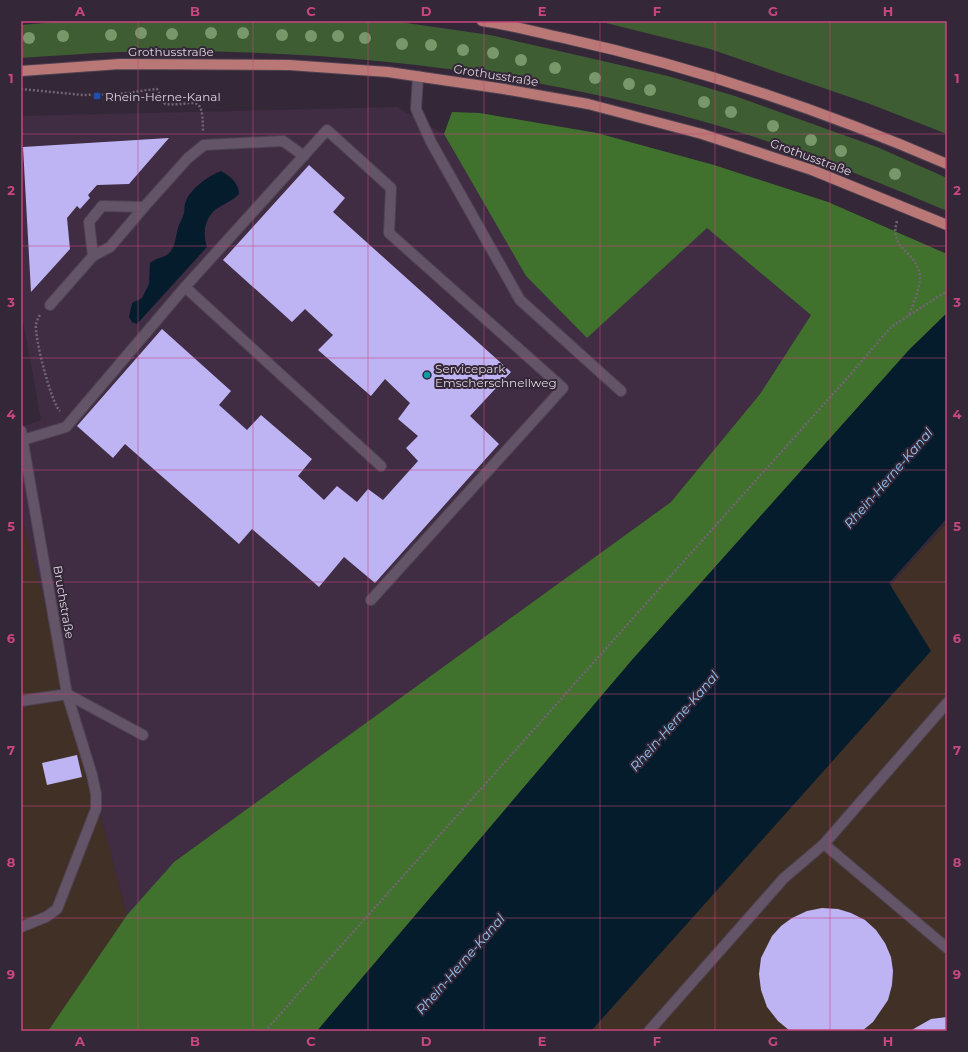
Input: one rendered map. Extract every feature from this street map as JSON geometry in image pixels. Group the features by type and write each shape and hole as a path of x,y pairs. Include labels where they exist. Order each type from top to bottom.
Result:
{"main road":[{"path":"482,21 604,47 741,85 882,136 947,164"},
{"name":"Grothusstraße","path":"21,71 120,64 289,66 418,76 504,88 588,104 702,134 812,170 947,225"}],"street":[{"path":"418,76 416,109 419,116 431,142 520,300 621,391"},
{"path":"22,435 66,427 185,287 327,130 391,188 389,233 563,388 371,600"},
{"path":"50,305 93,256 110,247 188,158 204,145 283,141 304,156"},
{"path":"93,256 88,222 102,206 144,207"},
{"path":"185,287 381,466"},
{"name":"Bruchstraße","path":"21,927 46,918 57,909 96,809 96,794 92,775 67,694 22,435"},
{"path":"21,702 67,694 144,736"},
{"path":"649,1031 784,878 824,844 947,703"},
{"path":"824,844 947,948"}],"path":[{"path":"21,89 83,95 118,94 156,89 165,104 193,102 200,106 203,111 204,127"},
{"path":"902,206 894,231 896,240 914,260 920,271 920,282 908,315"},
{"path":"264,1031 605,651 876,344 892,327 908,315 947,291"},
{"path":"50,305 38,317 36,333 45,375 54,402 58,410 73,419"}],"shaded area":[{"path":"397,107 444,134 526,276 587,338 707,227 811,315 760,394 671,502 174,862 127,915 21,514 21,427 41,420 21,309 21,116"},
{"path":"21,514 127,915 48,1031 21,1031"},
{"path":"945,525 947,526 947,1031 483,1031"}],"green space":[{"path":"66,21 393,21 490,35 668,76 735,96 877,147 947,178 947,211 828,163 736,131 633,103 489,75 416,65 269,53 195,51 121,52 21,58 21,25"},
{"path":"598,21 947,21 947,134 870,104 710,49"},
{"path":"452,112 480,113 597,133 714,165 828,202 947,254 947,313 909,350 632,660 317,1031 48,1031 127,915 174,862 671,502 760,394 811,315 707,228 587,338 526,276 444,134"}],"water":[{"path":"221,171 228,175 236,183 239,194 214,211 207,220 205,236 207,247 137,324 132,322 129,317 132,303 142,298 149,284 150,263 168,254 173,247 178,226 184,214 187,199 199,184 210,176"},
{"path":"947,313 947,518 889,583 931,651 591,1031 317,1031 632,660 909,350"}],"building":[{"path":"169,138 129,184 97,185 88,195 90,198 80,209 77,206 67,218 70,249 31,292 23,147"},
{"name":"Servicepark Emscherschnellweg","path":"309,165 345,198 333,212 511,372 470,416 499,444 375,583 344,557 319,587 252,529 239,544 125,444 113,458 77,426 162,329 231,391 219,405 247,430 261,415 312,459 298,476 324,500 337,486 357,502 368,489 383,500 418,461 406,448 418,436 398,419 410,403 385,379 371,396 318,350 333,335 305,309 292,322 223,260"},
{"path":"77,755 82,777 47,785 42,763"},
{"path":"822,908 838,909 851,913 865,920 876,930 885,943 891,957 893,971 892,985 888,1000 873,1022 862,1031 790,1031 778,1021 767,1007 761,990 759,974 761,958 772,936 781,926 792,918 807,911"},
{"path":"947,1017 947,1031 910,1031 931,1019"}],"place":[{"name":"Rhein-Herne-Kanal","path":"97,96"},
{"name":"Servicepark Emscherschnellweg","path":"427,375"}]}
